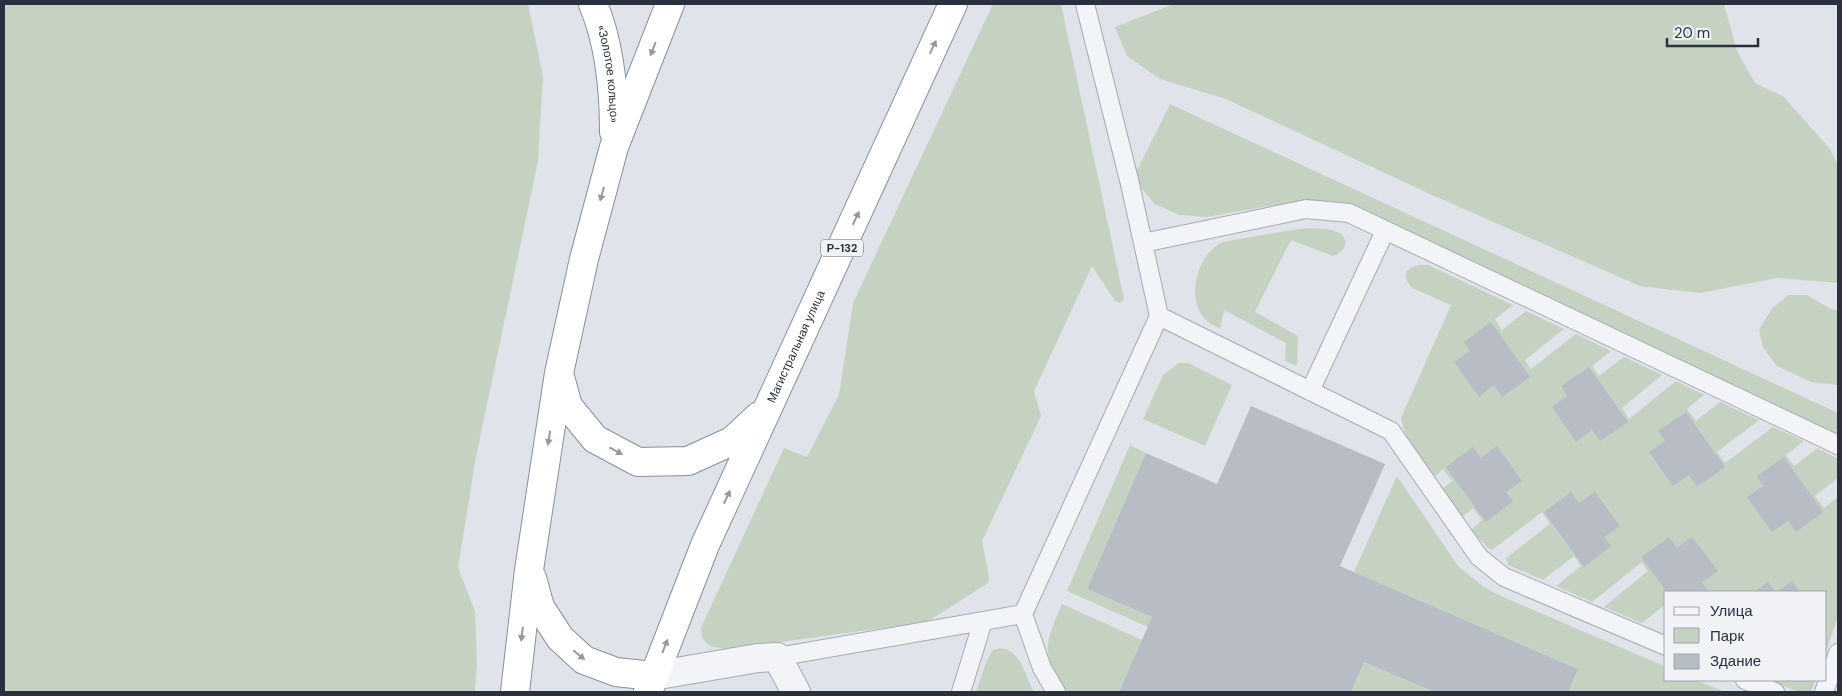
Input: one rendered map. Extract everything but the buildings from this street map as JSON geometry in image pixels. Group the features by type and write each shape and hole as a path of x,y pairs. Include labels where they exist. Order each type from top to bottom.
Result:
{"highway":[{"name":"«Золотое кольцо»","path":"593,4 610,64 614,95 614,147"},
{"name":"Р-132","path":"670,4 614,147 584,259 559,373 568,406 595,439 638,462 688,461 732,441 770,405"},
{"name":"Магистральная улица","path":"651,684 704,545 954,4"},
{"path":"515,692 529,570 559,373"},
{"path":"529,570 540,607 560,638 584,660 651,684"}],"street":[{"path":"651,684 758,658 777,657 796,692"}],"lane":[{"path":"1056,692 1042,668 1023,614 1159,316 1085,4"},
{"path":"1143,244 1306,209 1349,213 1838,445"},
{"path":"1310,391 1385,231"},
{"path":"1159,316 1391,431 1480,557 1504,577 1664,645"},
{"path":"777,657 1023,614"},
{"path":"961,692 983,621"},
{"path":"1824,692 1838,653"},
{"path":"1748,681 1775,692"}],"green space":[{"path":"4,4 528,4 543,76 538,161 475,462 458,568 475,611 477,664 475,692 4,692"},
{"path":"993,4 1061,4 1124,299 1120,303 1115,301 1092,266 1034,391 1041,416 982,541 989,577 988,583 927,622 728,649 711,647 702,638 701,628 784,448 807,457 839,395 853,303"},
{"path":"1174,4 1724,4 1737,51 1755,83 1784,97 1830,149 1838,165 1838,283 1777,278 1700,293 1640,286 1432,195 1226,99 1160,79 1127,56 1115,27"},
{"path":"1170,104 1838,413 1838,435 1351,206 1304,200 1207,217 1179,215 1155,204 1142,189 1135,175"},
{"path":"1310,228 1329,229 1340,233 1345,240 1344,248 1333,256 1291,240 1255,312 1298,336 1297,366 1285,361 1286,343 1224,310 1220,329 1204,318 1196,299 1195,287 1201,266 1214,248 1223,242"},
{"path":"1428,265 1513,305 1495,319 1502,330 1526,311 1564,329 1525,360 1531,369 1576,334 1611,351 1592,366 1599,376 1624,357 1662,375 1622,408 1629,419 1676,381 1704,395 1687,409 1696,421 1720,402 1759,420 1717,452 1725,463 1773,427 1804,441 1786,455 1794,466 1818,448 1838,459 1838,478 1815,496 1824,508 1838,497 1838,616 1827,649 1827,591 1664,591 1664,606 1642,623 1604,607 1648,571 1642,562 1592,602 1556,586 1581,566 1574,556 1543,580 1508,565 1506,558 1550,524 1542,512 1492,550 1487,547 1471,530 1482,520 1473,508 1462,517 1442,489 1452,481 1443,469 1434,477 1410,442 1403,426 1401,418 1451,305 1412,288 1406,274 1414,266"},
{"path":"1789,295 1807,295 1838,311 1838,385 1811,382 1777,366 1763,347 1759,330 1772,308"},
{"path":"1179,363 1188,363 1232,385 1205,446 1143,419 1163,375"},
{"path":"1130,445 1146,453 1087,589 1152,617 1148,627 1067,591"},
{"path":"1397,476 1458,566 1484,587 1503,597 1664,666 1664,681 1698,681 1725,692 1568,692 1578,669 1354,572"},
{"path":"1062,604 1142,640 1119,692 1063,692 1051,667 1048,648 1049,639"},
{"path":"1001,648 1008,650 1018,659 1034,692 976,692 987,660 993,650"},
{"path":"1364,662 1434,692 1351,692"},
{"path":"1772,681 1815,681 1811,692 1798,692"}]}
